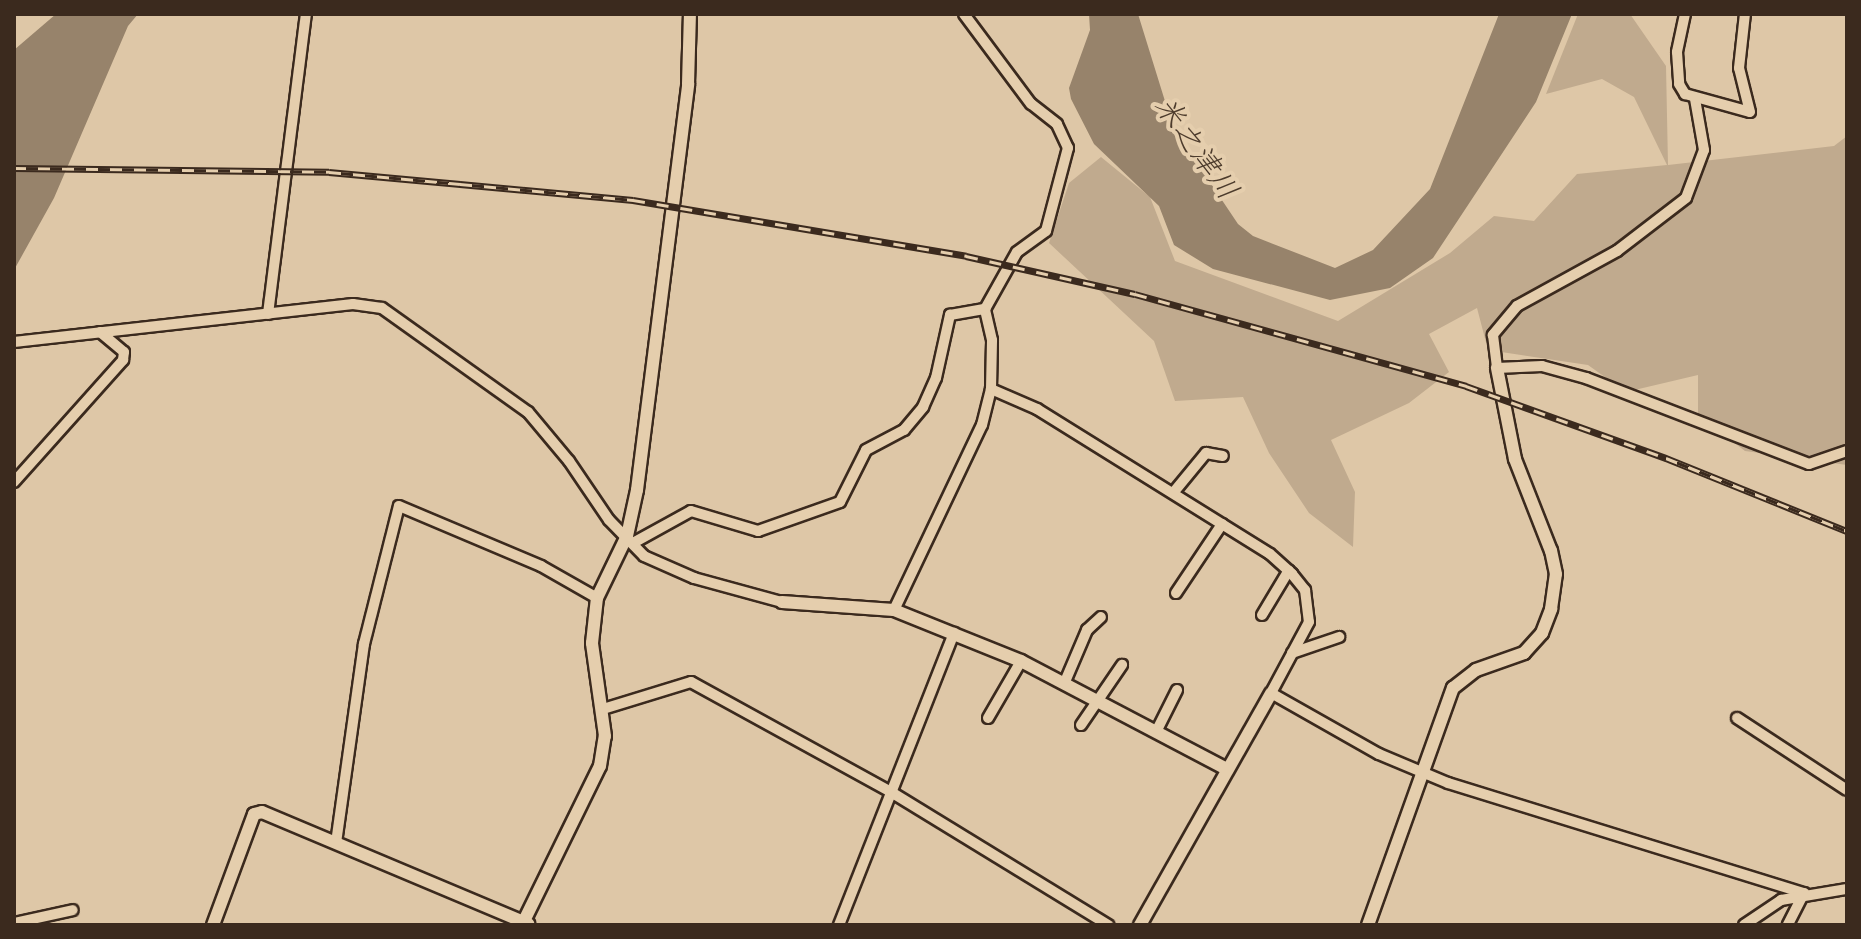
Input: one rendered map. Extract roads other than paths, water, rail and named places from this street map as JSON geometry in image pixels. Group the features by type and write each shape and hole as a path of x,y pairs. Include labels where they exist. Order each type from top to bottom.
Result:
{"street":[{"path":"268,314 306,14"},
{"path":"213,925 254,814 262,812 526,924 600,766 603,709 592,643 597,598 602,579 630,540 688,84 690,14"},
{"path":"894,610 982,425 991,389 992,340 985,309 1017,252 1046,231 1068,148 1057,124 1031,104 964,14"},
{"path":"1685,14 1677,52 1679,84 1695,99 1750,112 1739,68 1745,14"},
{"path":"1368,925 1453,688 1476,670 1524,653 1542,633 1551,609 1556,574 1551,551 1515,459 1493,335 1517,306 1617,251 1686,198 1704,150 1695,99"},
{"path":"14,342 353,304 395,316 528,412 569,461 609,520 644,556 694,578 782,602 894,610 1021,661 1227,769"},
{"path":"630,540 691,511 758,531 840,502 866,450 904,430 923,407 936,378 950,315 985,309"},
{"path":"14,482 123,360 124,352 100,332"},
{"path":"1497,368 1542,366 1586,378 1809,464 1847,451"},
{"path":"991,389 1037,409 1222,524 1289,570 1305,590 1310,610 1292,653 1140,925"},
{"path":"1173,493 1206,453 1223,456"},
{"path":"336,843 364,644 399,506 541,566 597,598"},
{"path":"1176,593 1222,524"},
{"path":"1262,615 1289,570"},
{"path":"1064,684 1087,630 1101,617"},
{"path":"839,925 954,633"},
{"path":"1292,653 1339,637"},
{"path":"988,718 1021,661"},
{"path":"1081,725 1122,665"},
{"path":"603,709 691,682 891,792 1108,925"},
{"path":"1156,732 1177,690"},
{"path":"1271,693 1379,754 1422,772 1804,893"},
{"path":"1737,718 1847,790"},
{"path":"1744,925 1781,900 1804,893 1847,889"},
{"path":"1788,925 1804,893"},
{"path":"14,923 73,910"}],"railway":[{"path":"14,168 329,172 460,184 633,200 966,256 1135,294 1466,386 1666,458 1847,531"}],"water label":[{"name":"米之津川","path":"1195,149"}]}
